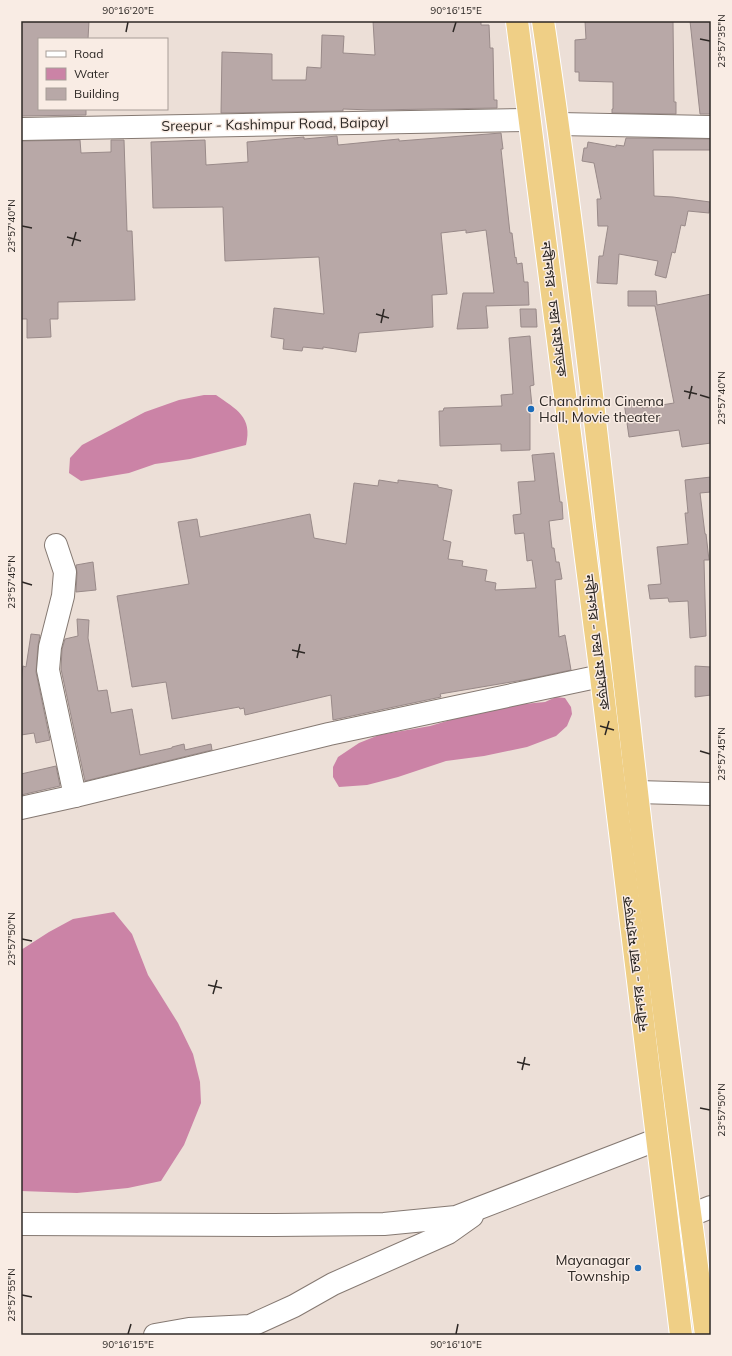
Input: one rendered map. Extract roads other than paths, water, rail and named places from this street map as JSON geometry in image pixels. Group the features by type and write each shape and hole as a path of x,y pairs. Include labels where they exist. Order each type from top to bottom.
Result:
{"highway":[{"name":"নবীনগর - চন্দ্রা মহাসড়ক","path":"517,21 601,676 656,1140 681,1335"},
{"name":"নবীনগর - চন্দ্রা মহাসড়ক","path":"543,21 559,124 598,440 638,792 706,1335"}],"street":[{"name":"Sreepur - Kashimpur Road, Baipayl","path":"21,129 529,120"},
{"path":"559,124 711,126"},
{"path":"56,545 65,572 63,596 50,647 48,670 75,796"},
{"path":"21,808 329,734 601,676"},
{"path":"638,792 711,794"},
{"path":"21,1224 274,1226 384,1224 456,1217 656,1140"},
{"path":"21,1214 282,1216 399,1211 470,1203 491,1203"},
{"path":"155,1335 195,1328 250,1326 294,1306 333,1284 448,1233 491,1203"},
{"path":"691,1215 711,1207"},
{"path":"195,1328 261,1335"}],"water":[{"path":"204,395 216,395 241,415 247,427 248,435 246,445 190,459 155,464 129,473 81,481 69,473 70,458 82,445 145,412 179,400"},
{"path":"556,697 565,698 571,707 572,714 567,726 556,736 527,747 484,756 446,761 398,777 367,785 339,787 333,777 333,767 338,757 359,743 379,735 430,726 464,716 513,705 545,702"},
{"path":"114,912 132,934 148,975 178,1023 193,1054 200,1082 201,1103 184,1145 161,1181 128,1188 77,1193 21,1191 21,950 73,919"}],"place":[{"name":"Chandrima Cinema Hall, Movie theater","path":"531,409"},
{"name":"Mayanagar Township","path":"638,1268"}]}
